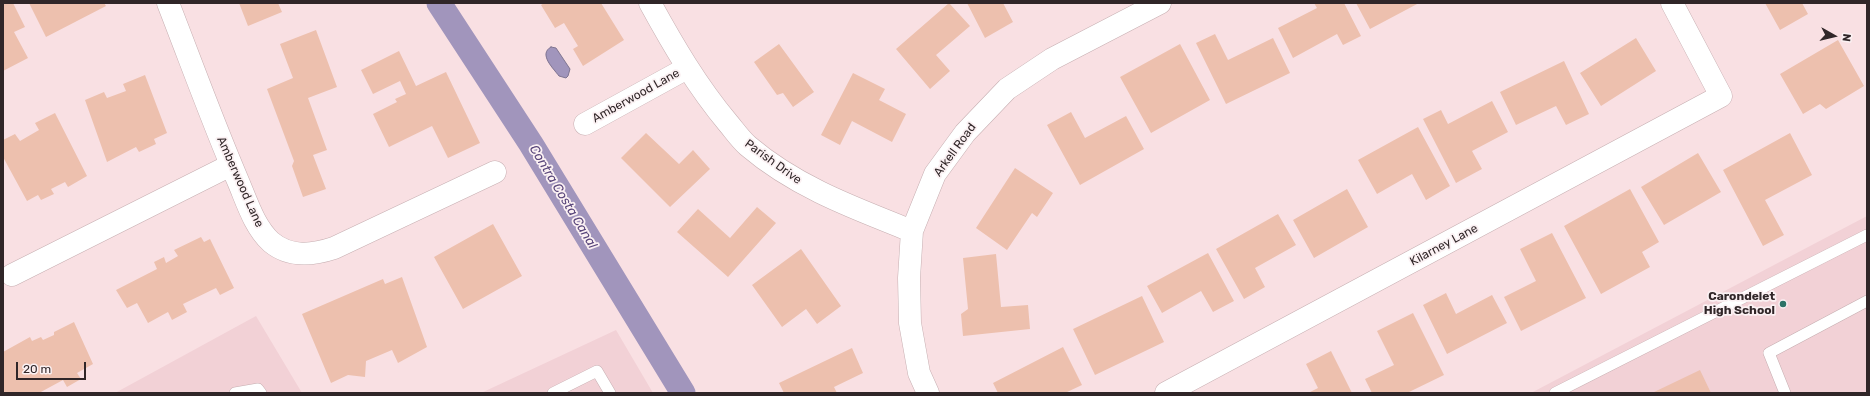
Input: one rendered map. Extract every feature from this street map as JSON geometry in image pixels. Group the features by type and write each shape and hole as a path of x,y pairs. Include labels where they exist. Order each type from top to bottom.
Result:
{"street":[{"name":"Amberwood Lane","path":"168,3 231,165 258,226 272,242 288,251 304,255 317,254 334,248 495,172"},
{"name":"Parish Drive","path":"650,3 687,68 713,105 747,145 791,178 835,201 912,231"},
{"name":"Arkell Road","path":"928,393 919,373 910,322 909,278 912,231 935,174 965,132 1007,89 1052,59 1160,3"},
{"name":"Kilarney Lane","path":"1166,393 1721,96 1672,3"},
{"name":"Amberwood Lane","path":"586,124 687,68"},
{"path":"12,275 231,165"}],"lane":[{"path":"1555,393 1867,234"},
{"path":"1785,393 1769,354 1867,301"},
{"path":"553,393 597,371 610,393"},
{"path":"235,393 258,389 261,393"}],"shaded area":[{"path":"551,47 556,48 570,69 566,78 559,76 550,65 546,57 547,50"},
{"name":"Carondelet High School","path":"1867,216 1867,393 1531,393"},
{"path":"256,316 302,393 115,393"},
{"path":"616,330 653,393 481,393"}],"building":[{"path":"3,3 13,3 25,27 14,32 28,58 3,71"},
{"path":"29,3 104,3 106,6 46,37"},
{"path":"239,3 278,3 282,12 248,26"},
{"path":"544,3 601,3 624,40 583,66 573,49 578,46 564,23 555,28 541,5"},
{"path":"949,3 970,26 936,55 950,71 930,89 896,49"},
{"path":"967,3 1003,3 1013,22 985,38"},
{"path":"1314,3 1344,3 1361,36 1343,45 1337,34 1293,58 1278,28 1317,8"},
{"path":"1356,3 1419,3 1370,29"},
{"path":"1765,3 1802,3 1808,14 1780,30"},
{"path":"316,30 337,87 308,98 327,150 313,155 326,189 303,197 292,166 294,161 267,89 293,78 280,44"},
{"path":"1215,34 1228,60 1273,38 1290,73 1226,104 1196,43"},
{"path":"1636,38 1656,71 1601,106 1580,73"},
{"path":"1838,40 1864,86 1826,109 1820,104 1803,114 1780,74"},
{"path":"779,44 814,92 793,107 783,93 777,95 754,62"},
{"path":"1180,44 1210,100 1151,133 1120,77"},
{"path":"399,51 416,86 446,72 480,143 448,158 432,126 389,147 373,114 397,102 395,99 406,94 400,81 373,94 361,70"},
{"path":"1564,61 1589,114 1566,125 1556,106 1516,125 1500,92"},
{"path":"853,73 885,89 879,100 906,114 892,142 852,121 840,145 821,135"},
{"path":"145,75 167,133 154,139 156,144 139,152 136,147 107,162 85,100 104,92 107,98 126,91 123,84"},
{"path":"1492,101 1508,132 1472,151 1482,169 1456,183 1423,119 1441,110 1448,124"},
{"path":"1071,112 1085,138 1126,116 1144,149 1080,185 1047,125"},
{"path":"55,113 87,176 68,187 65,182 51,189 54,194 41,200 38,195 27,201 3,157 3,140 15,134 20,141 39,130 35,123"},
{"path":"1418,127 1450,186 1426,200 1412,174 1377,194 1358,160"},
{"path":"646,133 679,164 693,150 710,169 670,207 621,158"},
{"path":"1790,133 1812,175 1765,200 1784,235 1763,246 1723,170"},
{"path":"1698,153 1721,192 1664,225 1641,187"},
{"path":"1015,168 1053,193 1037,217 1032,213 1007,250 976,228"},
{"path":"1347,189 1368,227 1314,258 1293,220"},
{"path":"1630,189 1659,242 1642,252 1650,267 1601,294 1564,226"},
{"path":"757,207 776,223 728,277 677,232 698,209 730,238"},
{"path":"1278,214 1296,245 1255,268 1265,287 1244,299 1216,249"},
{"path":"493,224 522,276 463,309 434,257"},
{"path":"1552,233 1586,298 1521,331 1504,297 1536,281 1520,249"},
{"path":"201,237 204,242 210,239 234,288 220,295 216,288 183,304 187,312 172,320 168,312 148,323 137,303 127,308 116,290 157,269 154,262 164,257 166,263 178,256 174,250"},
{"path":"801,249 841,306 817,324 806,309 782,327 752,285"},
{"path":"1208,253 1234,301 1213,312 1201,291 1162,313 1147,286"},
{"path":"996,254 1001,307 1028,305 1030,329 963,336 961,314 968,309 963,258"},
{"path":"402,277 427,347 398,363 392,350 366,361 365,377 348,375 331,383 302,314 383,279 385,284"},
{"path":"1446,293 1456,314 1492,295 1507,323 1447,354 1423,305"},
{"path":"1142,296 1164,342 1095,375 1073,329"},
{"path":"1413,313 1444,375 1407,393 1372,393 1365,379 1394,365 1377,331"},
{"path":"74,322 93,364 77,373 81,379 67,387 63,380 39,393 4,393 3,352 30,337 32,341 41,337 43,340 54,335 54,332"},
{"path":"1063,347 1082,385 1065,393 998,393 993,383"},
{"path":"852,348 863,373 834,387 837,393 784,393 779,383"},
{"path":"1331,351 1352,393 1308,393 1318,388 1306,364"},
{"path":"1700,370 1711,393 1652,393"}],"waterway":[{"name":"Contra Costa Canal","path":"439,3 531,144 683,393"}],"place":[{"name":"Carondelet High School","path":"1783,304"}]}
